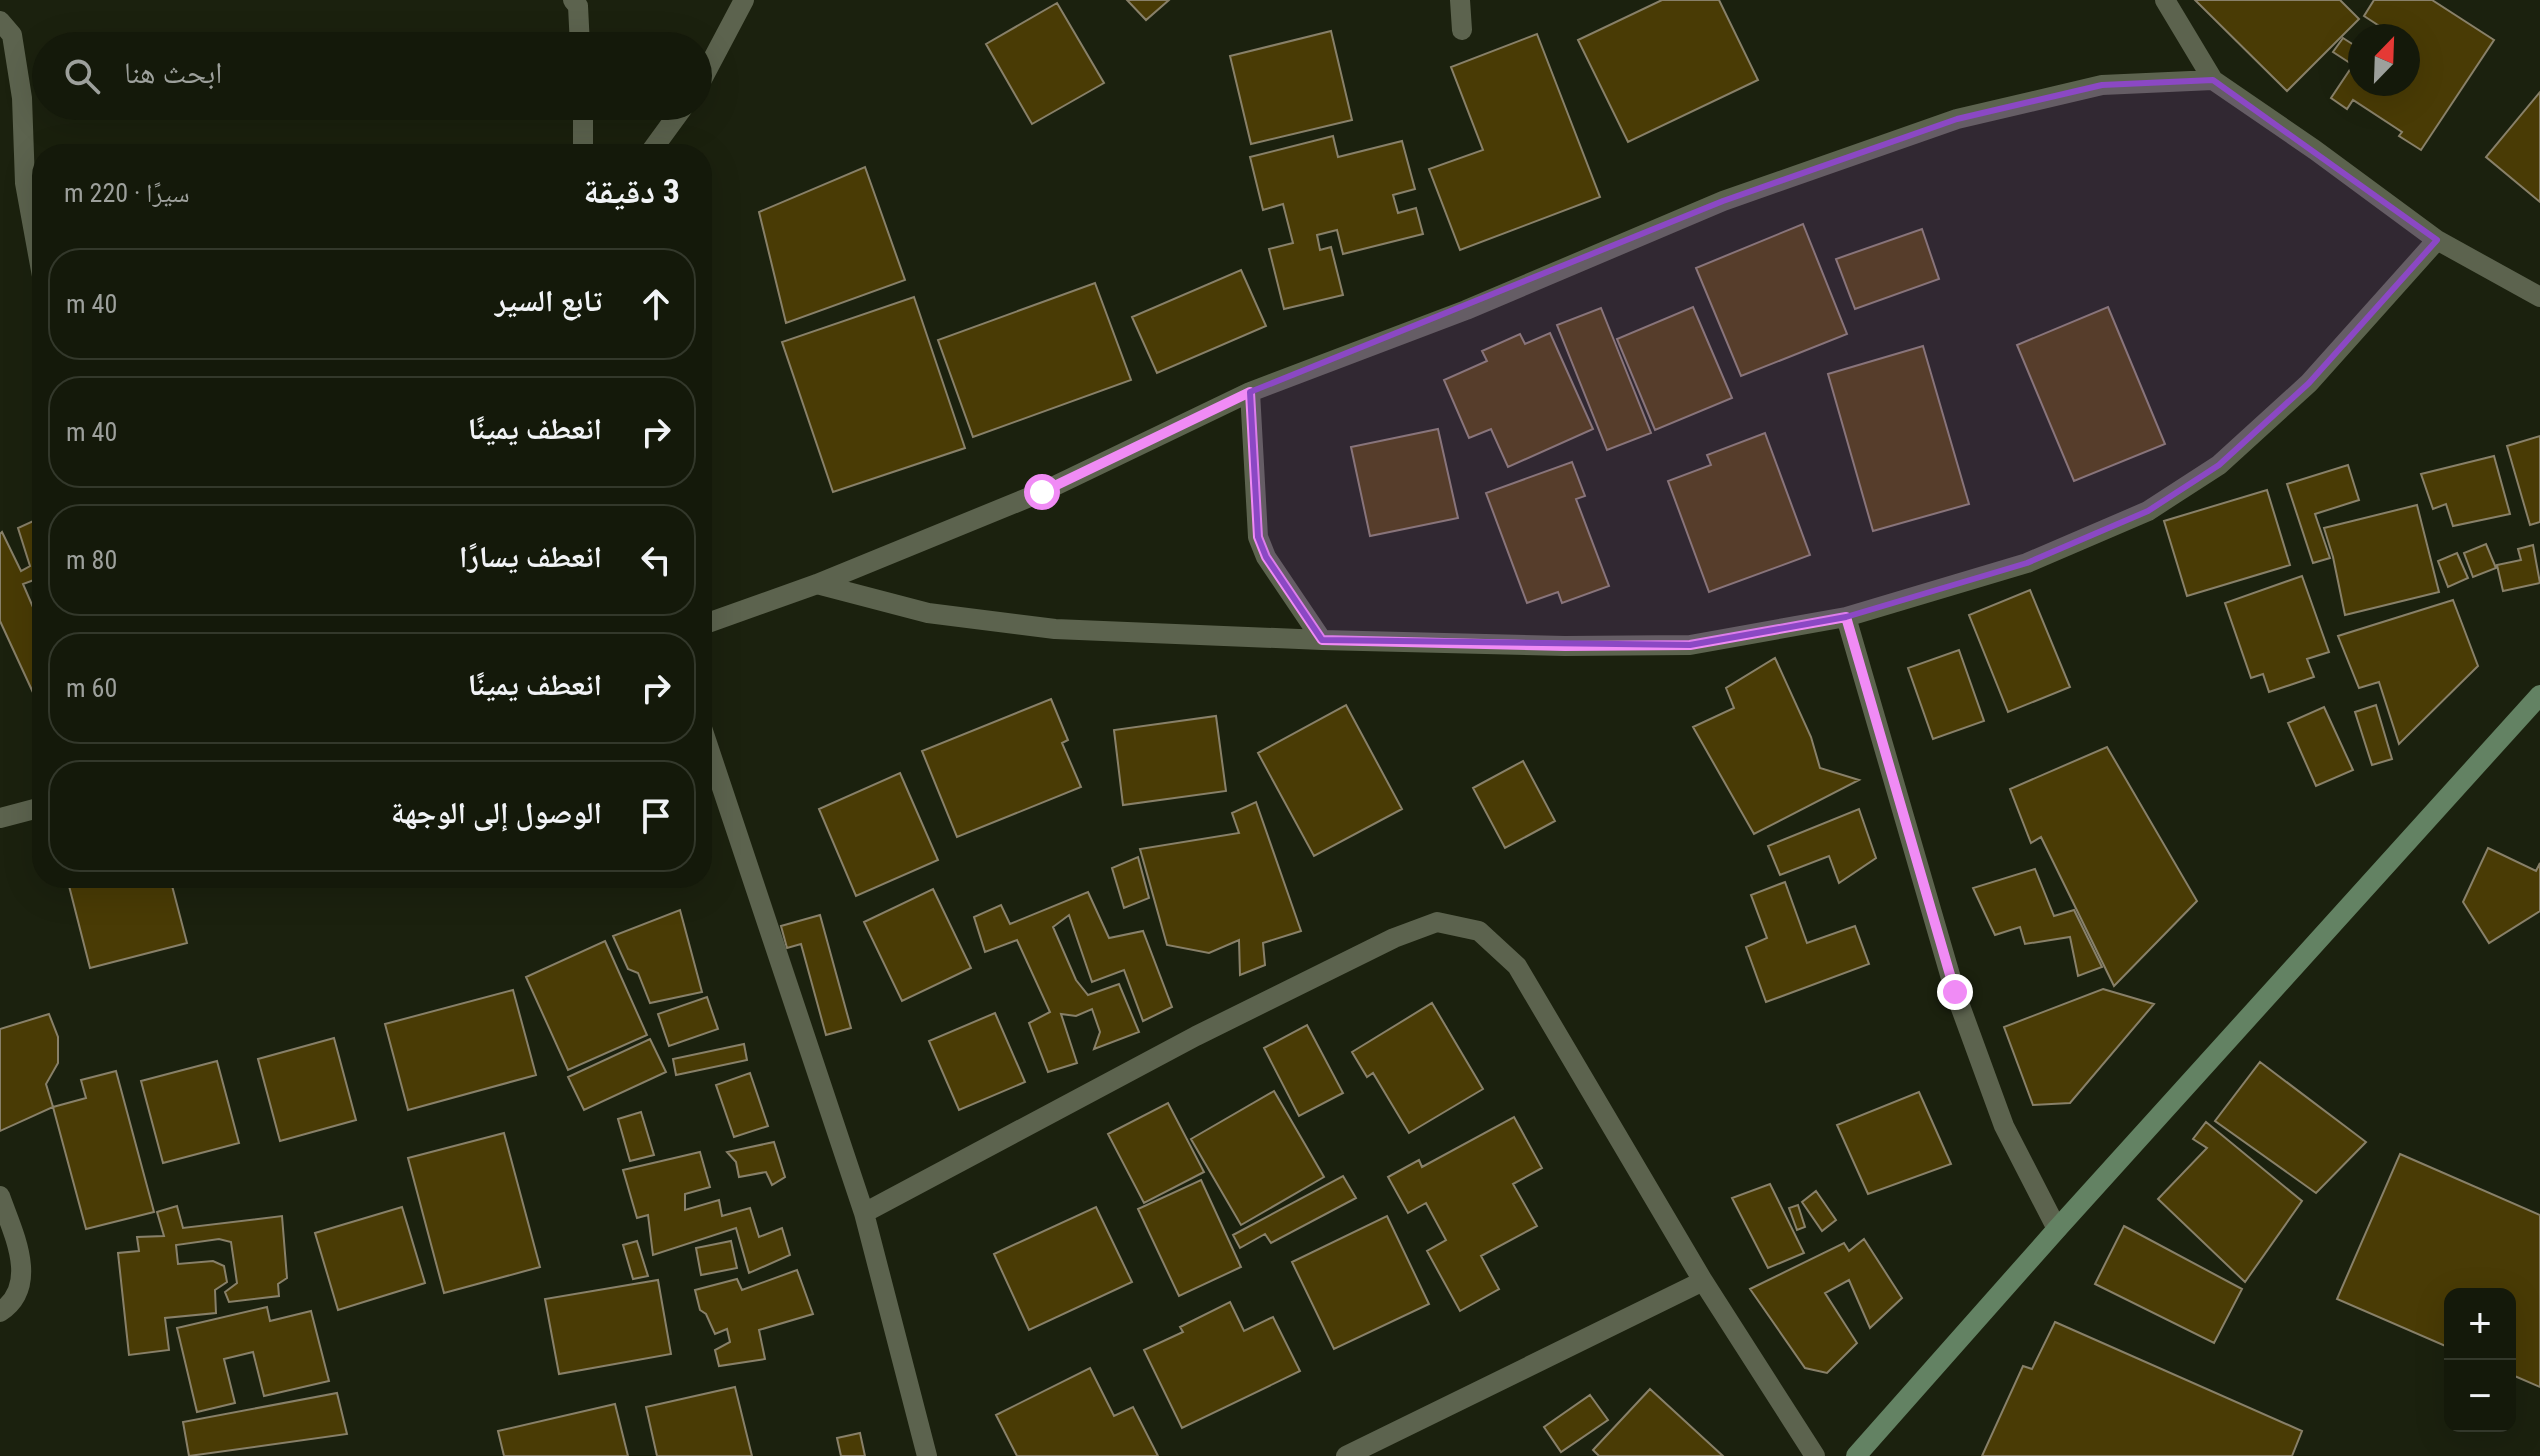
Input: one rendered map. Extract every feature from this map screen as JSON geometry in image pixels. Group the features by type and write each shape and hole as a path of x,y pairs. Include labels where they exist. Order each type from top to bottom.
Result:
{"street":[{"path":"573,0 578,6 579,32"},
{"path":"712,61 744,0"},
{"path":"1460,0 1462,30"},
{"path":"2165,0 2213,80 2437,240 2540,297"},
{"path":"0,21 12,35 22,98 25,183 32,221"},
{"path":"712,621 817,584 1042,492 1250,392 1466,310 1723,201 1957,119 2102,85 2213,80"},
{"path":"583,120 583,144"},
{"path":"656,144 674,120"},
{"path":"817,584 928,613 1055,629 1322,640 1565,646 1690,645 1846,617 2027,563 2148,511 2219,465 2309,383 2437,240"},
{"path":"1250,392 1258,537 1266,557 1322,640"},
{"path":"1846,617 1955,992 2004,1126 2057,1229"},
{"path":"1856,1456 2540,695"},
{"path":"712,758 864,1213 927,1456"},
{"path":"0,818 32,810"},
{"path":"864,1213 1196,1036 1394,938 1437,922 1479,931 1517,966 1703,1281 1815,1456"},
{"path":"0,1196 21,1258 21,1286 0,1312"},
{"path":"1346,1456 1703,1281"}],"highlighted area":[{"path":"2213,80 2437,240 2309,383 2219,465 2148,511 2027,563 1846,617 1690,645 1322,640 1266,557 1258,537 1250,392 1723,201 1957,119 2102,85"}],"building":[{"path":"1127,0 1169,0 1146,20"},
{"path":"1662,0 1719,0 1758,80 1628,142 1578,40"},
{"path":"2195,0 2340,0 2359,19 2354,24 2348,24 2348,30 2287,91"},
{"path":"2374,0 2432,0 2494,40 2421,150 2399,136 2402,132 2353,100 2347,109 2331,98 2348,72 2348,96 2420,96 2420,24 2376,24 2364,16"},
{"path":"1057,3 1104,83 1032,124 986,44"},
{"path":"1331,31 1352,120 1251,144 1230,56"},
{"path":"1537,34 1600,197 1460,250 1429,169 1483,150 1451,67"},
{"path":"2343,38 2348,41 2348,62 2333,52"},
{"path":"2540,92 2540,202 2486,157"},
{"path":"1333,136 1338,157 1402,141 1415,189 1393,195 1398,213 1416,208 1423,234 1343,254 1337,230 1317,235 1320,250 1331,247 1343,295 1284,309 1269,249 1293,243 1283,204 1263,210 1250,157"},
{"path":"865,167 905,280 786,323 759,212"},
{"path":"1803,224 1847,334 1741,376 1696,268"},
{"path":"1922,229 1939,279 1855,309 1836,259"},
{"path":"1241,270 1266,326 1157,373 1132,317"},
{"path":"1095,283 1131,380 973,437 938,340"},
{"path":"914,297 965,448 833,492 782,342"},
{"path":"1693,307 1732,398 1655,430 1617,339"},
{"path":"2108,307 2165,444 2074,481 2017,345"},
{"path":"1601,308 1651,433 1607,450 1557,325"},
{"path":"1550,333 1593,429 1508,467 1491,429 1469,438 1444,380 1487,361 1482,351 1520,334 1525,344"},
{"path":"1923,346 1969,504 1873,531 1828,374"},
{"path":"1438,429 1458,518 1370,536 1351,447"},
{"path":"1765,433 1810,555 1709,592 1668,481 1711,465 1707,455"},
{"path":"2540,436 2540,522 2530,525 2507,446"},
{"path":"2494,456 2510,514 2453,526 2446,504 2433,509 2421,474"},
{"path":"1572,462 1585,496 1576,499 1609,586 1562,603 1558,592 1527,603 1486,493"},
{"path":"2348,465 2359,500 2315,514 2330,558 2313,563 2287,484"},
{"path":"2267,490 2290,565 2187,596 2164,521"},
{"path":"2417,505 2439,592 2345,615 2324,528"},
{"path":"32,522 32,581 23,584 32,605 32,690 0,621 2,532 21,571 30,566 18,528"},
{"path":"2486,544 2496,568 2473,577 2464,553"},
{"path":"2533,545 2540,583 2503,591 2497,565 2521,560 2518,549"},
{"path":"2457,553 2468,578 2448,587 2438,561"},
{"path":"2302,576 2329,652 2307,659 2314,677 2269,692 2263,674 2251,678 2225,603"},
{"path":"2030,590 2070,687 2008,712 1969,615"},
{"path":"2453,600 2478,666 2399,744 2379,682 2359,688 2338,636"},
{"path":"1959,650 1984,721 1933,739 1908,668"},
{"path":"1775,658 1811,737 1820,768 1859,780 1754,834 1693,727 1734,708 1726,688"},
{"path":"1051,699 1068,740 1062,743 1081,787 957,837 922,751"},
{"path":"1346,705 1402,809 1314,856 1258,753"},
{"path":"2376,705 2392,759 2372,765 2355,712"},
{"path":"2324,707 2353,770 2316,786 2288,723"},
{"path":"1216,716 1226,791 1123,805 1114,730"},
{"path":"2107,747 2197,901 2114,986 2041,837 2031,843 2010,789"},
{"path":"1523,761 1555,821 1505,848 1473,788"},
{"path":"900,773 938,860 856,896 819,809"},
{"path":"1256,802 1301,931 1263,943 1265,965 1240,975 1239,940 1209,953 1167,945 1140,849 1239,833 1232,813"},
{"path":"1859,809 1876,858 1839,883 1829,856 1780,875 1768,846"},
{"path":"2488,848 2536,871 2540,863 2540,911 2489,943 2463,902"},
{"path":"1138,857 1149,898 1124,908 1112,868"},
{"path":"2035,869 2054,916 2074,910 2102,967 2078,976 2070,937 2025,944 2020,927 1995,935 1973,888"},
{"path":"1785,882 1807,943 1855,926 1869,964 1766,1002 1746,947 1767,938 1751,895"},
{"path":"70,888 173,888 187,943 90,968"},
{"path":"933,889 971,968 902,1001 864,922"},
{"path":"1088,892 1109,938 1143,931 1172,1007 1143,1021 1124,970 1092,982 1069,915 1053,927 1076,980 1088,995 1119,984 1139,1032 1094,1049 1100,1032 1092,1009 1076,1016 1061,1014 1077,1063 1048,1072 1029,1023 1050,1012 1017,940 985,952 974,917 1001,905 1010,924"},
{"path":"680,910 702,992 650,1003 638,973 628,969 613,936"},
{"path":"820,915 851,1028 826,1035 801,944 787,948 781,926"},
{"path":"605,941 647,1035 568,1070 526,977"},
{"path":"2103,989 2154,1004 2070,1103 2033,1105 2004,1027"},
{"path":"513,990 536,1075 408,1110 385,1024"},
{"path":"707,997 718,1029 669,1046 658,1014"},
{"path":"1432,1003 1483,1089 1409,1133 1373,1073 1367,1077 1352,1052"},
{"path":"995,1013 1025,1082 959,1110 929,1041"},
{"path":"49,1014 58,1037 58,1063 46,1084 53,1107 0,1131 0,1029"},
{"path":"1307,1025 1343,1093 1299,1116 1264,1048"},
{"path":"334,1038 356,1120 280,1141 258,1059"},
{"path":"650,1039 666,1072 584,1110 568,1077"},
{"path":"744,1044 747,1060 676,1075 673,1059"},
{"path":"217,1061 239,1143 163,1163 141,1081"},
{"path":"2260,1062 2366,1142 2316,1193 2215,1121"},
{"path":"116,1071 154,1212 86,1229 53,1107 86,1098 81,1080"},
{"path":"750,1073 768,1126 734,1137 716,1085"},
{"path":"1274,1091 1324,1177 1241,1225 1191,1139"},
{"path":"1919,1092 1951,1164 1868,1194 1837,1125"},
{"path":"1168,1103 1204,1172 1144,1203 1108,1134"},
{"path":"641,1112 654,1155 630,1161 618,1119"},
{"path":"1514,1117 1542,1168 1513,1184 1537,1226 1481,1256 1499,1289 1460,1311 1427,1251 1446,1240 1426,1203 1408,1213 1388,1177 1419,1160 1422,1167"},
{"path":"2206,1122 2302,1201 2245,1282 2158,1199 2207,1148 2193,1139"},
{"path":"504,1133 540,1267 444,1293 408,1158"},
{"path":"774,1142 785,1177 772,1185 766,1172 739,1177 736,1162 727,1152"},
{"path":"700,1152 710,1187 685,1194 685,1210 719,1200 722,1216 750,1208 759,1237 782,1228 790,1255 749,1273 736,1228 653,1255 648,1215 637,1218 623,1170"},
{"path":"2400,1154 2540,1215 2540,1387 2516,1377 2516,1288 2444,1288 2444,1345 2337,1299"},
{"path":"1343,1176 1356,1198 1271,1243 1265,1234 1240,1248 1233,1235"},
{"path":"1201,1180 1241,1267 1179,1296 1138,1209"},
{"path":"1770,1184 1804,1253 1768,1268 1732,1198"},
{"path":"1816,1191 1836,1220 1822,1231 1802,1202"},
{"path":"1798,1205 1805,1227 1797,1230 1789,1208"},
{"path":"177,1206 183,1228 282,1216 287,1278 278,1284 279,1296 229,1302 225,1292 237,1283 231,1242 219,1239 176,1245 178,1264 213,1261 224,1266 227,1282 215,1290 216,1313 165,1318 169,1350 129,1355 118,1253 139,1251 137,1237 164,1236 157,1212"},
{"path":"402,1207 425,1283 338,1310 315,1233"},
{"path":"1096,1207 1132,1282 1029,1330 994,1254"},
{"path":"1387,1216 1429,1304 1334,1349 1292,1262"},
{"path":"2124,1226 2242,1289 2214,1343 2095,1284"},
{"path":"1864,1239 1902,1298 1870,1328 1849,1280 1825,1293 1857,1343 1827,1373 1805,1368 1750,1289 1844,1243 1849,1251"},
{"path":"637,1241 648,1276 633,1279 623,1245"},
{"path":"731,1241 737,1268 701,1275 696,1248"},
{"path":"797,1270 813,1314 759,1330 765,1359 719,1366 715,1350 730,1342 727,1329 715,1334 706,1314 700,1310 695,1290 737,1279 742,1290"},
{"path":"658,1280 671,1354 559,1374 545,1299"},
{"path":"1230,1302 1244,1331 1273,1317 1300,1371 1182,1428 1144,1350 1183,1332 1180,1327"},
{"path":"267,1307 270,1321 311,1311 329,1381 264,1396 253,1352 224,1359 235,1403 197,1412 177,1328"},
{"path":"2055,1322 2302,1431 2292,1456 1982,1456 2023,1366 2032,1369"},
{"path":"1090,1368 1114,1416 1133,1407 1158,1456 1017,1456 996,1415"},
{"path":"735,1387 752,1456 657,1456 646,1407"},
{"path":"1650,1389 1723,1456 1599,1456 1593,1450"},
{"path":"337,1393 347,1434 189,1456 183,1422"},
{"path":"1590,1395 1608,1420 1561,1452 1544,1427"},
{"path":"615,1404 628,1456 504,1456 498,1431"},
{"path":"860,1433 865,1456 841,1456 837,1438"}],"route":[{"path":"1042,492 1250,392 1258,537 1266,557 1322,640 1565,646 1690,645 1846,617 1955,992"}]}
